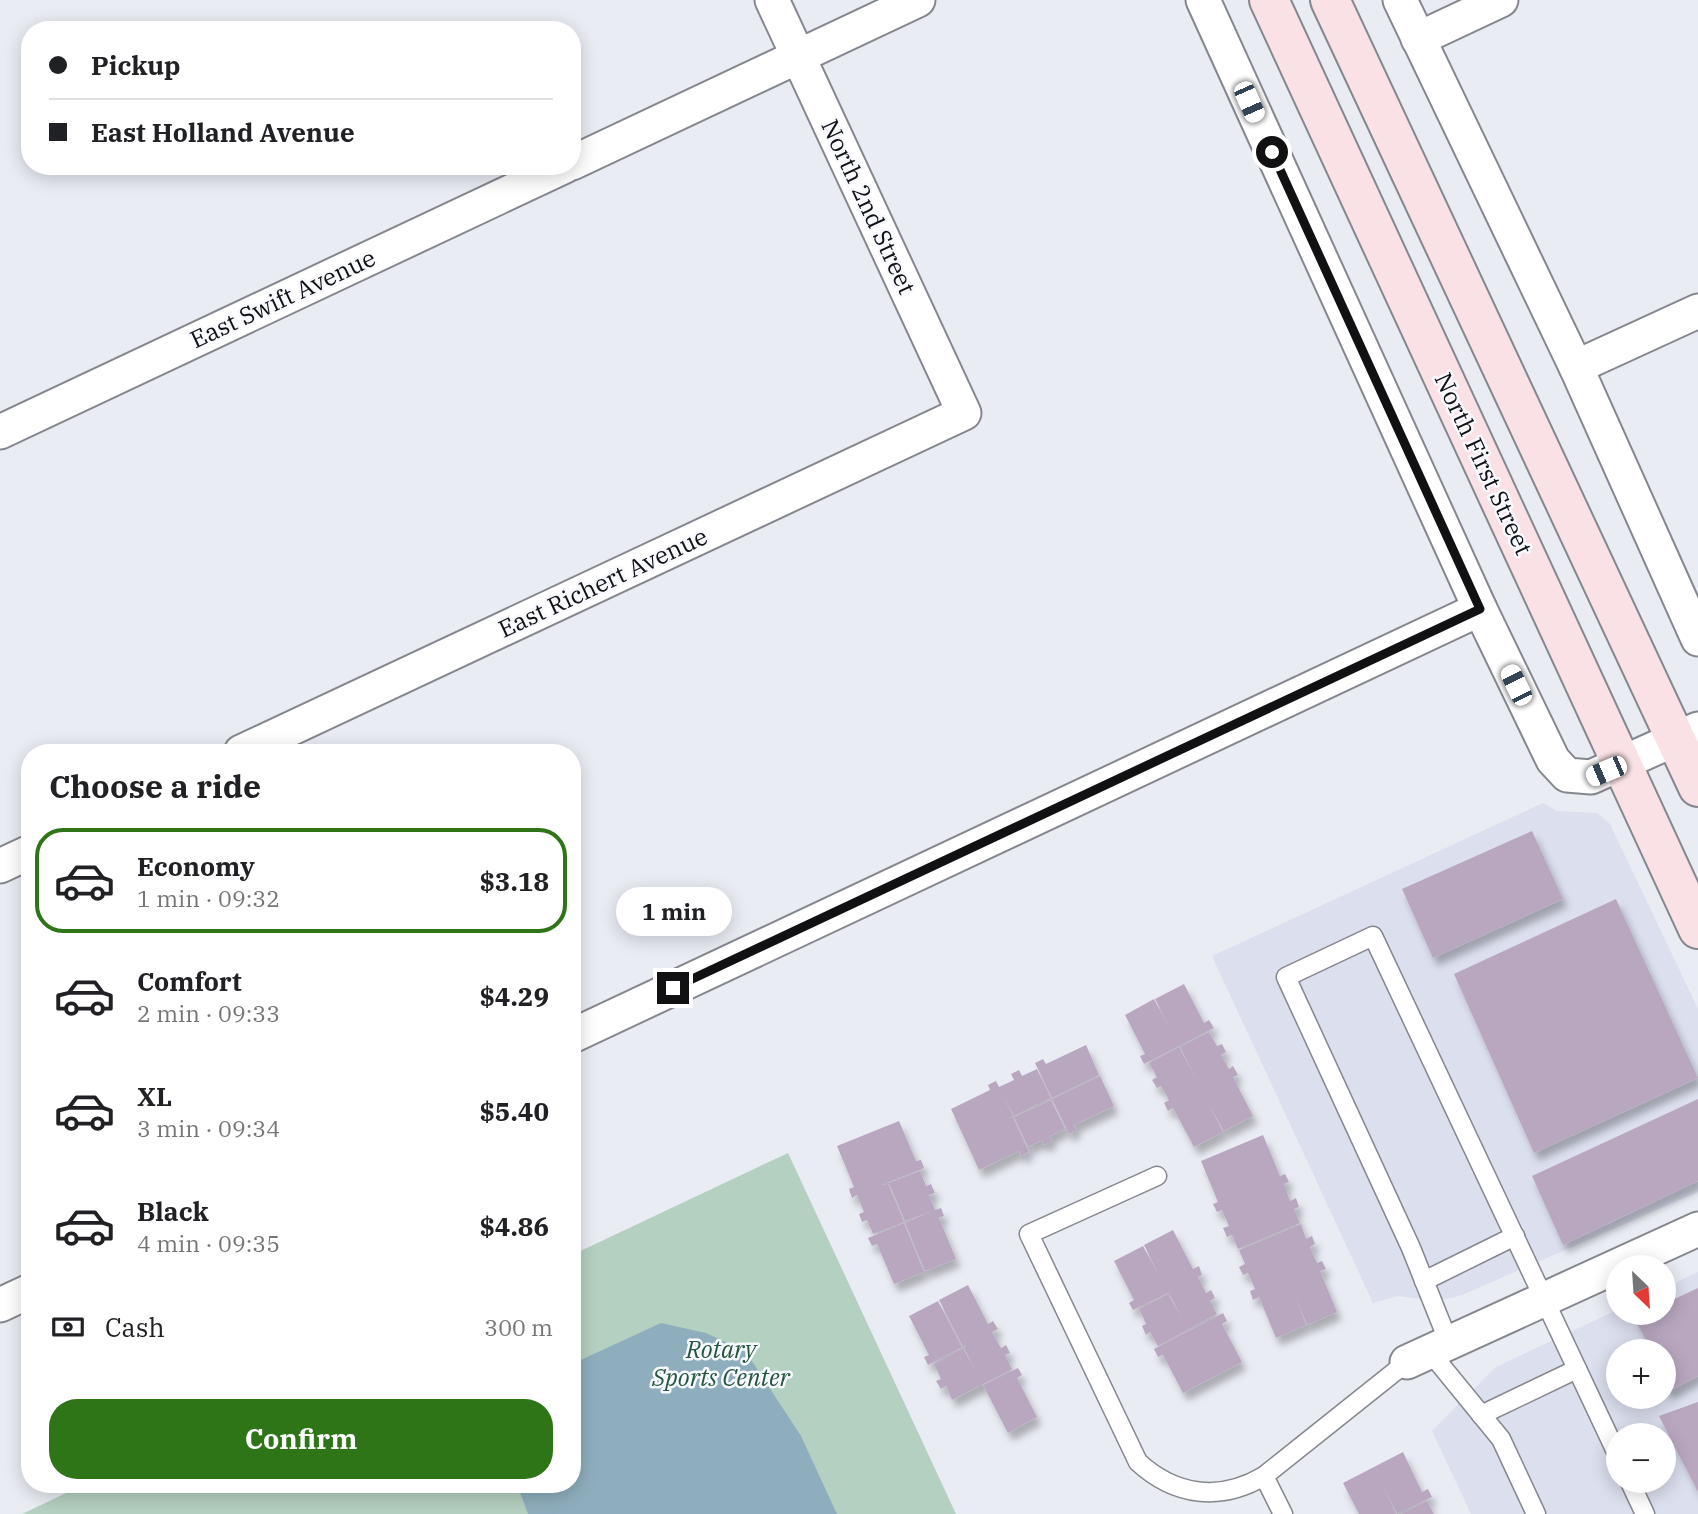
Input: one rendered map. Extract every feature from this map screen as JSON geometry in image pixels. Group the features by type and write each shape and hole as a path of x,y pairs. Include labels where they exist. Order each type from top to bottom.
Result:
{"main road":[{"name":"North First Street","path":"1269,0 1698,929"},
{"path":"1330,0 1687,734 1698,788"}],"street":[{"name":"North 2nd Street","path":"772,0 964,413"},
{"path":"581,159 918,0"},
{"path":"1203,0 1480,609 1553,760 1567,775 1591,777 1687,734"},
{"path":"1400,0 1576,367 1698,639"},
{"path":"1418,39 1501,0"},
{"name":"East Swift Avenue","path":"0,432 546,175"},
{"path":"1576,367 1698,311"},
{"name":"East Richert Avenue","path":"258,744 964,413"},
{"path":"581,1032 1480,609"},
{"path":"0,866 21,856"},
{"path":"1429,1352 1698,1229"},
{"path":"0,1304 21,1294"}],"lane":[{"path":"1536,1514 1501,1439 1429,1352 1424,1281 1286,977 1373,936 1606,1430"},
{"path":"1157,1176 1029,1234 1138,1462 1163,1482 1206,1494 1235,1490 1264,1476 1429,1352"},
{"path":"1424,1281 1515,1236"},
{"path":"1481,1415 1577,1369"},
{"path":"1264,1476 1283,1514"},
{"path":"1635,1493 1645,1514"}],"shaded area":[{"path":"1543,803 1557,811 1597,813 1610,824 1698,1009 1698,1192 1462,1295 1438,1301 1397,1296 1373,1303 1212,956"},
{"path":"1698,1272 1698,1514 1471,1514 1432,1431 1496,1367 1606,1315 1606,1325 1676,1325 1676,1282"}],"green space":[{"name":"Rotary Sports Center","path":"788,1153 956,1514 22,1514 66,1493 581,1493 581,1251"}],"water":[{"path":"661,1323 706,1333 746,1352 801,1436 837,1514 528,1514 520,1493 581,1493 581,1360"}],"building":[{"path":"1532,831 1563,899 1433,958 1402,889"},
{"path":"1616,899 1698,1078 1534,1153 1454,974"},
{"path":"1184,984 1204,1023 1209,1020 1214,1028 1144,1064 1140,1056 1145,1054 1125,1015 1154,999 1170,1029 1155,999"},
{"path":"1209,1032 1217,1046 1222,1044 1226,1052 1221,1055 1229,1069 1233,1066 1238,1075 1233,1077 1253,1116 1224,1131 1208,1103 1223,1132 1194,1147 1173,1108 1168,1111 1164,1103 1169,1100 1161,1086 1157,1088 1152,1080 1157,1077 1149,1063 1179,1047 1199,1084 1180,1047"},
{"path":"1086,1045 1099,1075 1052,1098 1035,1063 1043,1059 1046,1064"},
{"path":"1037,1069 1051,1098 1014,1116 1003,1096 1013,1116 1008,1119 1013,1117 1029,1152 1021,1156 1019,1151 979,1170 951,1109 990,1090 988,1085 996,1081 999,1087 1014,1080 1011,1074 1019,1070 1022,1076"},
{"path":"1100,1076 1114,1106 1074,1125 1077,1130 1069,1134 1052,1099"},
{"path":"1698,1099 1698,1181 1563,1245 1532,1176"},
{"path":"1051,1100 1065,1129 1050,1136 1052,1141 1044,1145 1042,1140 1028,1147 1014,1117"},
{"path":"899,1121 916,1161 921,1160 924,1168 881,1185 888,1184 904,1222 873,1234 867,1220 862,1222 859,1214 864,1212 857,1195 852,1198 849,1189 854,1187 837,1146"},
{"path":"1263,1135 1280,1176 1285,1174 1289,1182 1284,1184 1290,1201 1296,1198 1299,1207 1294,1209 1300,1223 1238,1249 1232,1235 1227,1237 1223,1228 1229,1226 1222,1210 1217,1212 1213,1204 1218,1202 1201,1161"},
{"path":"920,1171 926,1186 931,1184 935,1193 929,1195 935,1210 941,1208 944,1216 939,1218 956,1259 925,1271 905,1223 932,1211 905,1221 889,1183"},
{"path":"904,1223 924,1272 894,1284 877,1244 872,1246 868,1238"},
{"path":"1301,1224 1306,1239 1312,1236 1315,1244 1310,1247 1317,1263 1322,1261 1326,1269 1320,1271 1337,1312 1307,1325 1295,1295 1306,1325 1276,1338 1259,1297 1253,1300 1250,1291 1255,1289 1248,1273 1243,1275 1239,1267 1245,1264 1239,1250"},
{"path":"1173,1230 1193,1269 1199,1266 1202,1275 1198,1277 1206,1293 1211,1290 1215,1298 1210,1301 1217,1314 1158,1346 1150,1332 1146,1335 1142,1326 1146,1324 1139,1309 1168,1294 1181,1317 1169,1293 1172,1291 1133,1310 1129,1303 1134,1300 1114,1261 1143,1246 1159,1275 1144,1245"},
{"path":"968,1285 988,1324 993,1321 998,1329 992,1332 1001,1348 1006,1345 1010,1353 1005,1355 1012,1369 952,1400 946,1386 941,1389 936,1381 941,1379 934,1364 963,1348 976,1372 964,1348 966,1345 963,1347 939,1300"},
{"path":"1698,1288 1698,1376 1676,1388 1676,1339 1645,1339 1638,1325 1676,1325 1676,1298"},
{"path":"938,1301 962,1347 928,1365 924,1357 929,1355 909,1316"},
{"path":"1223,1313 1227,1321 1222,1324 1242,1362 1183,1393 1163,1355 1158,1357 1154,1349"},
{"path":"1018,1368 1022,1375 1017,1378 1037,1417 1008,1433 983,1385"},
{"path":"1698,1402 1698,1492 1676,1449 1676,1423 1663,1423 1659,1416"},
{"path":"1403,1452 1422,1492 1428,1489 1432,1497 1397,1514 1383,1486 1396,1514 1359,1514 1343,1483"},
{"path":"1427,1501 1434,1514 1401,1514"}],"route":[{"path":"673,988 1480,609 1272,152"}]}
